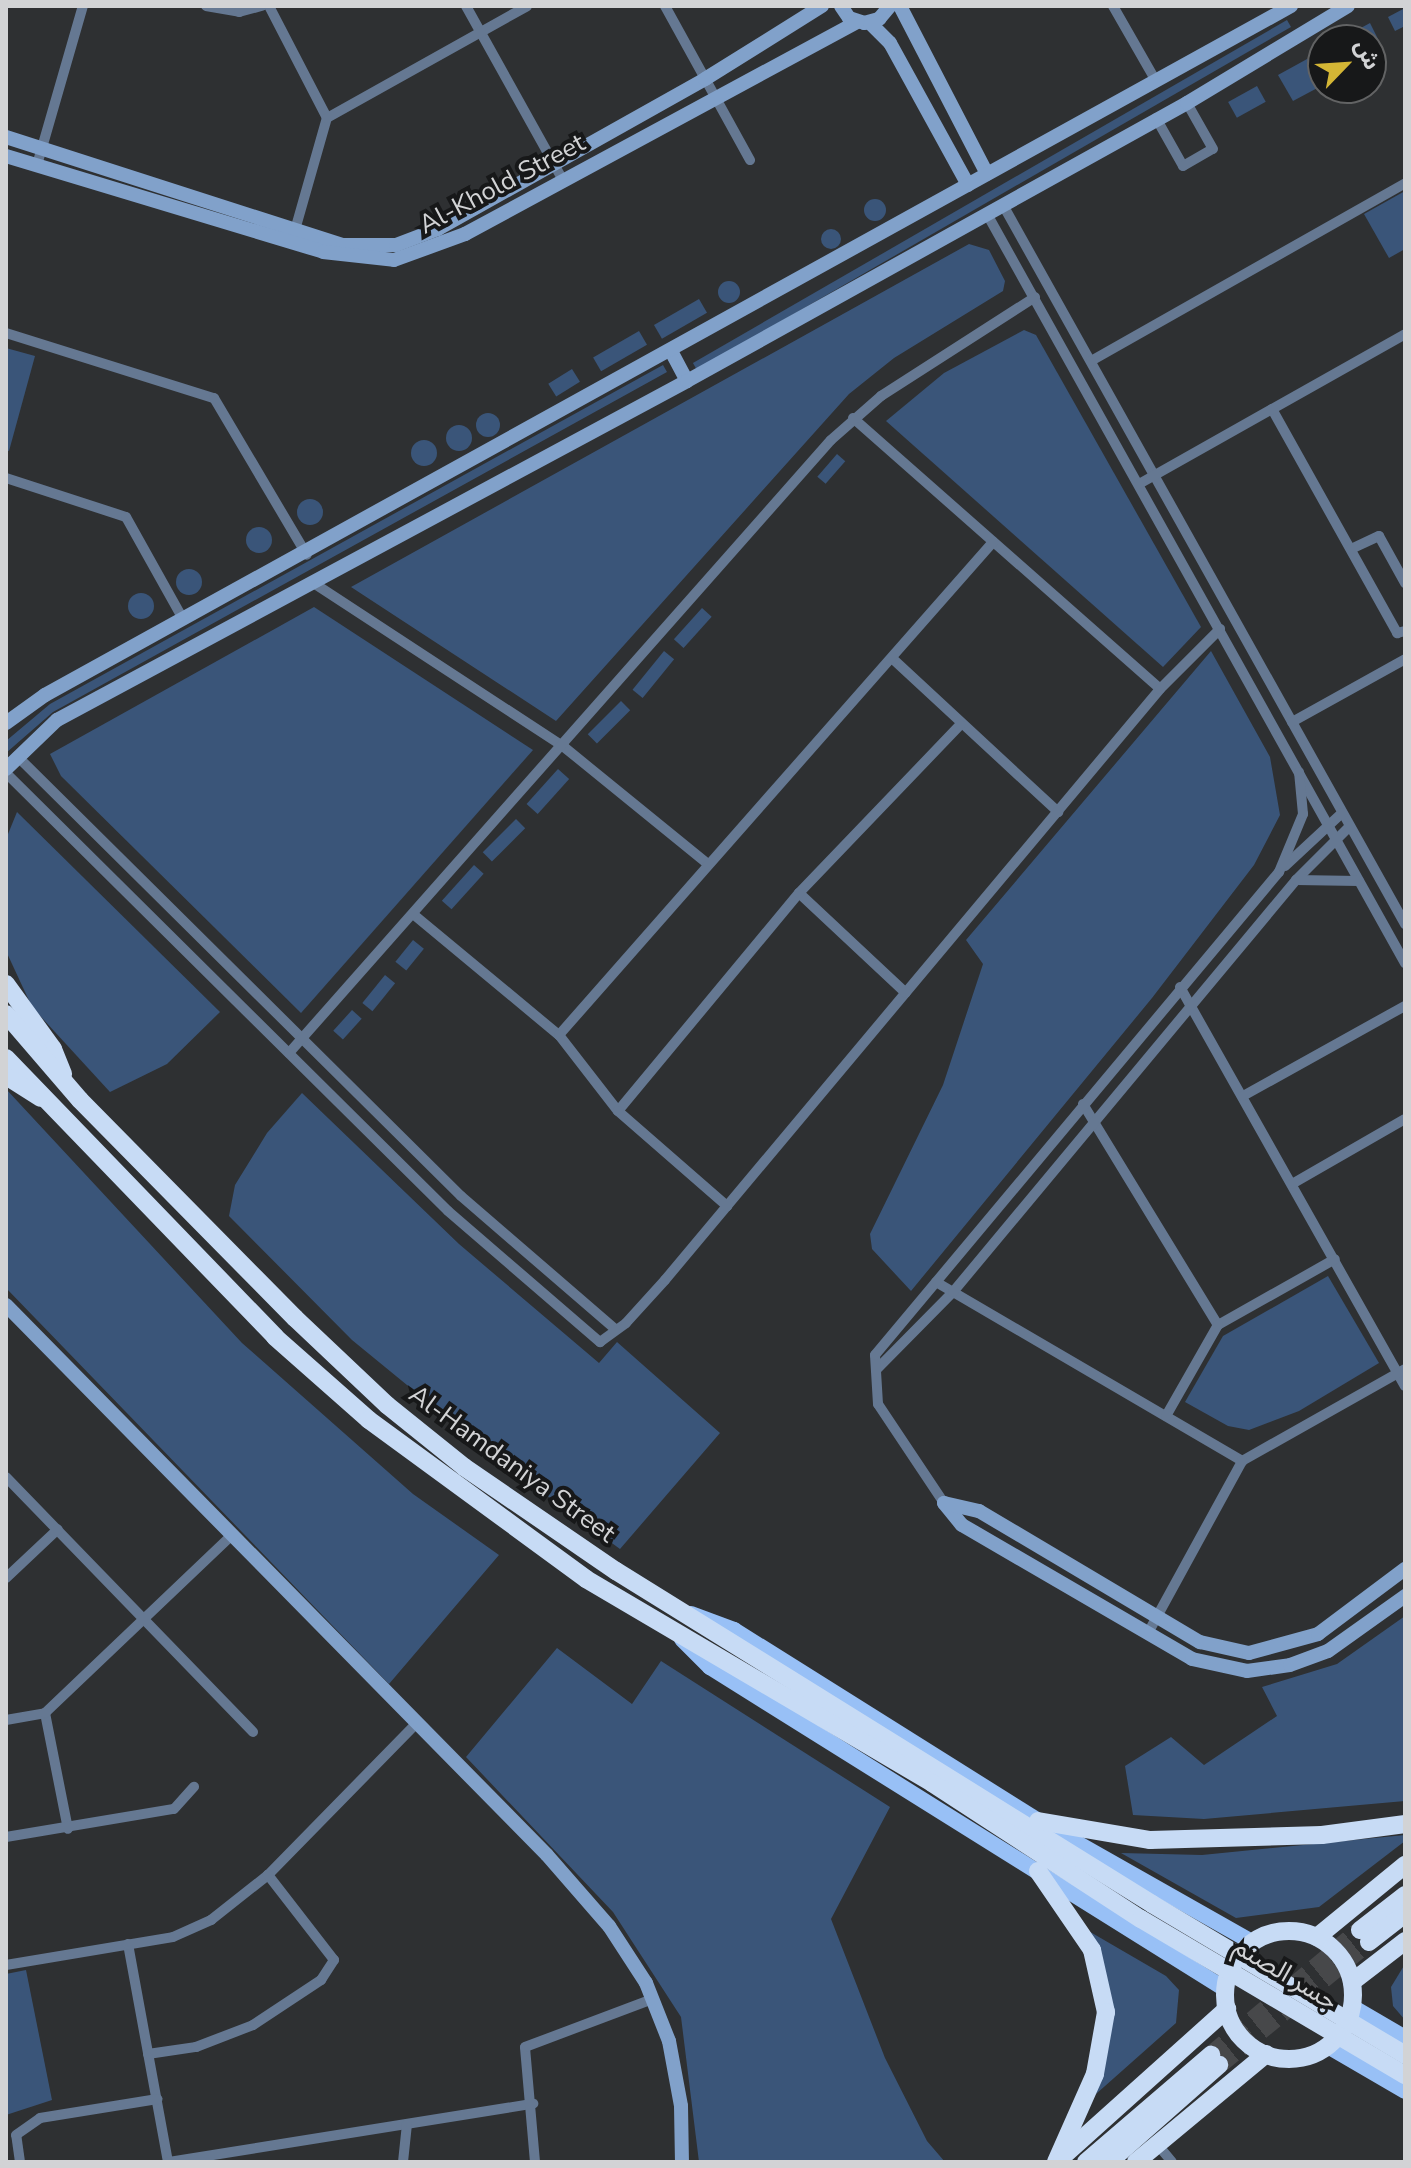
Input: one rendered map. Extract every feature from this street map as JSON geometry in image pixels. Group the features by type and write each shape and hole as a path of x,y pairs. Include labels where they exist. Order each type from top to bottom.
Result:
{"highway":[{"path":"6,984 53,1049 69,1088"},
{"name":"Al-Hamdaniya Street","path":"6,1014 69,1088 172,1197 387,1405 529,1516 690,1614 1147,1911"},
{"name":"Al-Hamdaniya Street","path":"6,1058 275,1337 369,1420 541,1548 1147,1911"},
{"path":"6,1076 53,1104"},
{"path":"1038,1821 1150,1840 1322,1835 1405,1824"},
{"path":"1317,1937 1405,1865"},
{"path":"1038,1871 1092,1950 1106,2012 1095,2074 1056,2162"},
{"path":"1405,1895 1364,1936 1405,1914"},
{"name":"جسر الصنم","path":"1147,1911 1405,2055"},
{"name":"جسر الصنم","path":"1147,1911 1405,2075"},
{"path":"1284,1931 1317,1937 1340,1956 1352,1982 1352,2007 1328,2046 1303,2057 1266,2054 1245,2041 1227,2009 1225,1989 1229,1971 1252,1942 1284,1931"},
{"path":"1352,1982 1405,1941"},
{"path":"1056,2162 1227,2009"},
{"path":"1136,2162 1266,2054"},
{"path":"1086,2162 1215,2060 1109,2162"}],"main road":[{"path":"690,1614 734,1630 1038,1821 1252,1942"},
{"path":"676,1631 710,1667 1225,1989"},
{"path":"1352,2007 1405,2038"},
{"path":"1328,2046 1405,2091"}],"street":[{"path":"37,165 83,6"},
{"path":"206,6 239,12 262,6"},
{"path":"269,6 327,118 295,230"},
{"path":"466,6 563,180"},
{"path":"327,118 527,6"},
{"path":"665,6 750,160"},
{"path":"6,137 295,230 357,247 396,245 438,229 705,79 822,6"},
{"path":"841,6 890,43 968,185"},
{"name":"Al-Khold Street","path":"6,156 323,252 370,260 394,260 442,245 715,96 890,6"},
{"path":"900,6 987,174"},
{"path":"1113,6 1156,81"},
{"path":"6,723 45,695 307,555 1292,6 1306,29"},
{"path":"1220,629 1160,689 626,1323 614,1328 600,1342 448,1211 6,771 17,756 57,720 173,655 315,584 687,381 1187,103 1348,6"},
{"path":"1156,118 1183,166 1213,149 1187,103"},
{"path":"1091,361 1405,183"},
{"path":"1003,205 1405,924"},
{"path":"987,214 1299,772 1325,826 1405,963"},
{"path":"289,1053 564,747 853,418 1035,297"},
{"path":"6,333 214,398 307,555"},
{"path":"1139,484 1405,334"},
{"path":"671,351 687,381"},
{"path":"1272,409 1397,633 1405,631"},
{"path":"853,418 1160,689"},
{"path":"6,478 126,517 183,619"},
{"path":"1351,549 1379,536 1405,583"},
{"path":"559,1035 708,864 894,660 993,542"},
{"path":"315,584 564,747 708,864"},
{"path":"162,631 173,655"},
{"path":"1292,722 1405,659"},
{"path":"894,660 960,725 1058,812"},
{"path":"618,1111 799,893 960,725"},
{"path":"17,756 461,1196 614,1328"},
{"path":"1279,872 1303,814 1299,772"},
{"path":"1342,813 1279,872 875,1355 878,1404 962,1525 1192,1659 1247,1671 1290,1665 1328,1651 1405,1596"},
{"path":"876,1370 953,1292 1296,880 1334,838 1350,826"},
{"path":"1296,880 1359,881"},
{"path":"799,893 906,993"},
{"path":"413,914 559,1035 618,1111 727,1206"},
{"path":"1180,987 1401,1370 1405,1386"},
{"path":"1243,1096 1405,1006"},
{"path":"1083,1104 1097,1120 1218,1325"},
{"path":"1292,1184 1405,1119"},
{"path":"1166,1416 1218,1325 1335,1259"},
{"path":"936,1282 1242,1461"},
{"path":"6,1305 417,1723 609,1926 653,1999 669,2041 681,2106 682,2162"},
{"path":"1148,1633 1242,1461 1401,1370"},
{"path":"6,1477 147,1619 253,1732"},
{"path":"944,1503 979,1511 1200,1642 1249,1653 1282,1648 1318,1634 1405,1569"},
{"path":"6,1578 58,1529"},
{"path":"6,1720 45,1713 232,1535"},
{"path":"45,1713 68,1829"},
{"path":"6,1965 173,1937 211,1920 268,1875 417,1723"},
{"path":"6,1837 174,1809 194,1787"},
{"path":"148,2054 196,2047 253,2025 321,1980 334,1960 268,1875"},
{"path":"128,1944 169,2162 533,2104"},
{"path":"535,2162 533,2104 525,2047 653,1999"},
{"path":"20,2162 16,2135 40,2118 157,2099"},
{"path":"403,2162 407,2124"},
{"path":"1157,2144 1172,2162"}],"shaded area":[{"path":"1405,8 1405,26 1395,31 1388,17"},
{"path":"1287,20 1291,27 697,370 693,363"},
{"path":"1307,59 1307,94 1293,101 1278,75"},
{"path":"1257,86 1266,102 1237,118 1228,102"},
{"path":"1405,191 1405,249 1389,258 1364,214"},
{"path":"875,199 883,202 886,210 883,218 875,221 867,218 864,210 867,202"},
{"path":"831,229 838,232 841,239 838,246 831,249 824,246 821,239 824,232"},
{"path":"969,244 989,250 1005,281 1003,291 894,358 849,394 556,721 351,587"},
{"path":"729,281 737,284 740,292 737,300 729,303 721,300 718,292 721,284"},
{"path":"699,299 707,313 662,339 654,325"},
{"path":"1024,330 1036,335 1201,627 1163,667 886,421 944,373"},
{"path":"639,331 647,345 601,371 593,358"},
{"path":"6,348 35,356 9,451 6,450"},
{"path":"663,365 667,372 53,712 6,753 6,741 50,704"},
{"path":"572,369 580,382 556,397 548,384"},
{"path":"488,413 496,417 500,425 496,433 488,437 480,433 476,425 480,417"},
{"path":"459,425 468,429 472,438 468,447 459,451 450,447 446,438 450,429"},
{"path":"424,440 433,444 437,453 433,462 424,466 415,462 411,453 415,444"},
{"path":"837,454 845,461 826,484 817,477"},
{"path":"310,499 319,503 323,512 319,521 310,525 301,521 297,512 301,503"},
{"path":"259,527 268,531 272,540 268,549 259,553 250,549 246,540 250,531"},
{"path":"189,569 198,573 202,582 198,591 189,595 180,591 176,582 180,573"},
{"path":"141,593 150,597 154,606 150,615 141,619 132,615 128,606 132,597"},
{"path":"314,607 533,750 301,1013 61,776 50,754"},
{"path":"702,608 712,617 684,648 674,639"},
{"path":"664,651 674,659 643,698 633,690"},
{"path":"1211,651 1270,757 1280,815 1254,865 1152,998 911,1291 872,1249 870,1234 943,1085 983,964 966,940"},
{"path":"621,701 630,710 597,743 588,734"},
{"path":"558,769 569,779 538,814 527,804"},
{"path":"17,812 220,1012 167,1064 110,1092 32,1007 6,951 6,839"},
{"path":"516,819 525,828 492,861 483,852"},
{"path":"474,865 484,874 452,909 442,901"},
{"path":"413,940 424,949 406,971 395,962"},
{"path":"385,975 395,983 372,1011 362,1003"},
{"path":"352,1010 362,1019 343,1040 333,1031"},
{"path":"6,1089 242,1343 413,1494 499,1555 389,1684 6,1288"},
{"path":"302,1093 459,1244 599,1363 617,1342 720,1433 620,1549 501,1462 352,1340 229,1216 235,1185 267,1133"},
{"path":"1328,1276 1379,1363 1299,1411 1249,1430 1228,1426 1185,1402 1223,1336"},
{"path":"1405,1616 1405,1801 1204,1819 1133,1815 1125,1766 1171,1737 1204,1765 1277,1716 1262,1687 1337,1664"},
{"path":"557,1648 632,1704 661,1661 890,1807 831,1919 885,2058 927,2141 945,2162 699,2162 681,2017 613,1912 466,1757"},
{"path":"1405,1835 1405,1841 1319,1907 1236,1918 1121,1853 1202,1855"},
{"path":"1080,1926 1166,1976 1179,1990 1176,2023 1096,2094 1110,2033"},
{"path":"1405,1964 1405,2020 1393,2006 1391,1987"},
{"path":"26,1970 52,2100 6,2115 6,1974"}],"tunnel":[{"path":"1211,2055 1360,1930"},
{"path":"1219,2065 1369,1942"}]}
